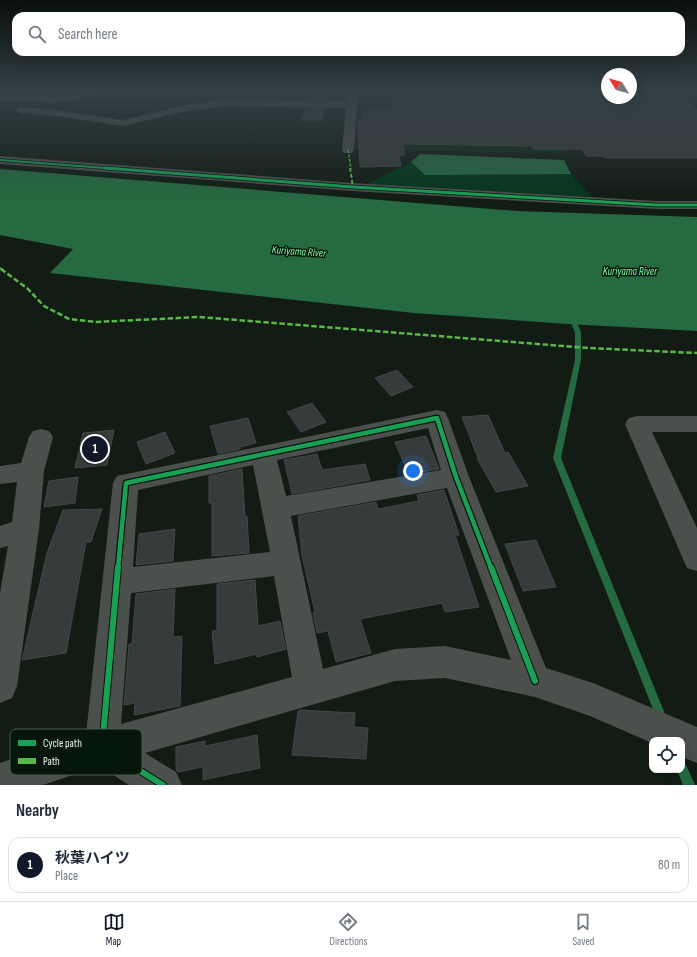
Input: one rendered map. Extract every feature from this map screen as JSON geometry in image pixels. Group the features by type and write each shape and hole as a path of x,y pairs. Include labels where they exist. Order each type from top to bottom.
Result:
{"street":[{"path":"348,150 350,127"},
{"path":"0,160 353,187 649,205 697,205"},
{"path":"104,729 126,483 437,418 456,478 535,681"},
{"path":"697,424 637,424 697,559"},
{"path":"0,686 13,533 41,438"},
{"path":"262,454 276,508 310,688"},
{"path":"0,475 32,471"},
{"path":"276,508 456,478"},
{"path":"117,582 286,562"},
{"path":"142,736 395,665 445,662 535,681 593,700 697,745"},
{"path":"142,772 164,785"},
{"path":"0,781 18,775"}],"shaded area":[{"path":"357,127 554,127 571,153 355,150"},
{"path":"411,162 425,175 571,174 592,197 367,184"}],"water":[{"path":"420,154 564,160 571,174 425,175 411,162"},
{"name":"Kuriyama River","path":"0,169 517,211 697,217 697,331 568,324 414,313 50,273 73,249 0,235"}],"building":[{"path":"358,127 697,127 697,158 605,158 603,156 586,156 582,149 534,149 532,146 403,144 405,155 399,155 401,166 360,167"},
{"path":"397,370 413,387 391,396 375,378"},
{"path":"312,403 326,422 301,432 287,412"},
{"path":"488,415 505,453 508,452 528,486 496,492 477,458 462,417"},
{"path":"248,418 256,443 240,447 240,449 218,454 210,426"},
{"path":"114,430 107,465 75,468 83,433"},
{"path":"165,432 175,453 146,464 137,442"},
{"path":"426,436 439,469 408,474 395,442"},
{"path":"317,454 322,470 365,464 370,480 292,494 284,460"},
{"path":"242,469 249,553 212,556 212,503 209,503 209,476"},
{"path":"78,477 75,503 44,507 49,481"},
{"path":"444,490 459,535 455,535 479,607 445,612 442,603 360,619 371,653 336,662 328,631 317,633 313,613 315,612 302,556 298,516 376,502 378,509 419,501 417,495"},
{"path":"102,509 91,542 86,542 66,653 22,660 47,553 63,510"},
{"path":"175,529 173,561 136,565 139,534"},
{"path":"536,540 556,587 523,591 505,544"},
{"path":"255,580 258,626 280,621 286,649 257,657 257,654 215,664 212,631 217,630 217,584"},
{"path":"175,589 173,637 182,636 180,706 134,715 135,703 124,705 129,644 132,644 136,594"},
{"path":"298,711 355,713 354,727 368,728 366,759 292,755"},
{"path":"257,735 260,768 203,780 203,767 178,772 176,770 176,747 205,741 205,746"}],"waterway":[{"path":"572,318 578,332 578,360 557,458 662,719"},
{"path":"684,773 689,785"}],"marked path":[{"path":"348,150 353,187"},
{"path":"0,268 28,289 44,306 69,319 96,322 199,317 588,348 697,353"}],"cycle path":[{"path":"0,160 353,187 657,205 697,205"},
{"path":"104,729 126,483 437,418 456,477 535,681"},
{"path":"142,772 163,785"}],"place":[{"name":"秋葉ハイツ","path":"95,449"}]}
